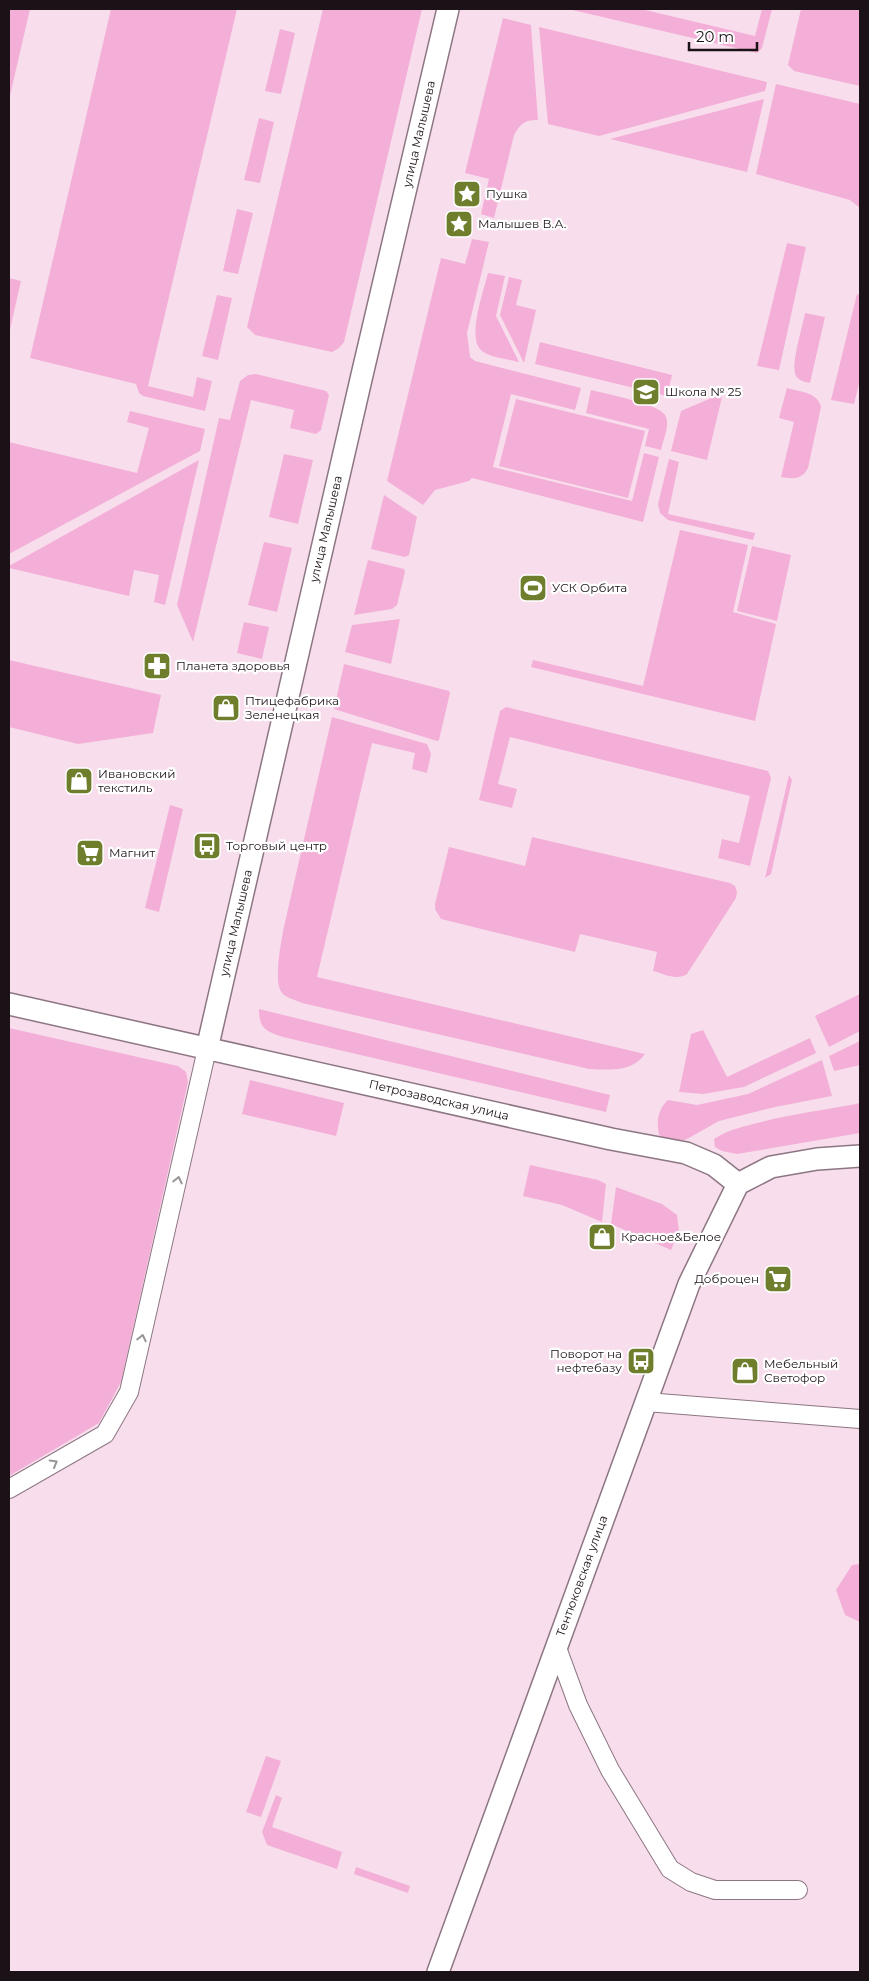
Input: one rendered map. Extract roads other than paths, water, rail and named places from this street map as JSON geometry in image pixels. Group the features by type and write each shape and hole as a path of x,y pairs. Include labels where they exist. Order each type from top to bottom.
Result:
{"street":[{"name":"улица Малышева","path":"207,1049 357,394 448,9"},
{"name":"Петрозаводская улица","path":"9,1004 686,1153 714,1165 738,1184"},
{"path":"9,1489 105,1434 129,1392 207,1049"},
{"path":"738,1184 771,1167 817,1159 860,1156"},
{"name":"Тентюковская улица","path":"438,1972 689,1284 738,1184"},
{"path":"646,1402 860,1419"},
{"path":"556,1646 578,1705 610,1770 670,1869 691,1882 715,1890 798,1890"}],"place":[{"name":"Пушка","path":"467,194"},
{"name":"Малышев В.А.","path":"459,224"},
{"name":"Школа № 25","path":"646,392"},
{"name":"УСК Орбита","path":"533,588"},
{"name":"Планета здоровья","path":"157,666"},
{"name":"Птицефабрика Зеленецкая","path":"226,708"},
{"name":"Ивановский текстиль","path":"79,781"},
{"name":"Торговый центр","path":"207,846"},
{"name":"Магнит","path":"90,853"},
{"name":"Красное&Белое","path":"602,1237"},
{"name":"Доброцен","path":"778,1279"},
{"name":"Поворот на нефтебазу","path":"641,1361"},
{"name":"Мебельный Светофор","path":"745,1371"}]}
